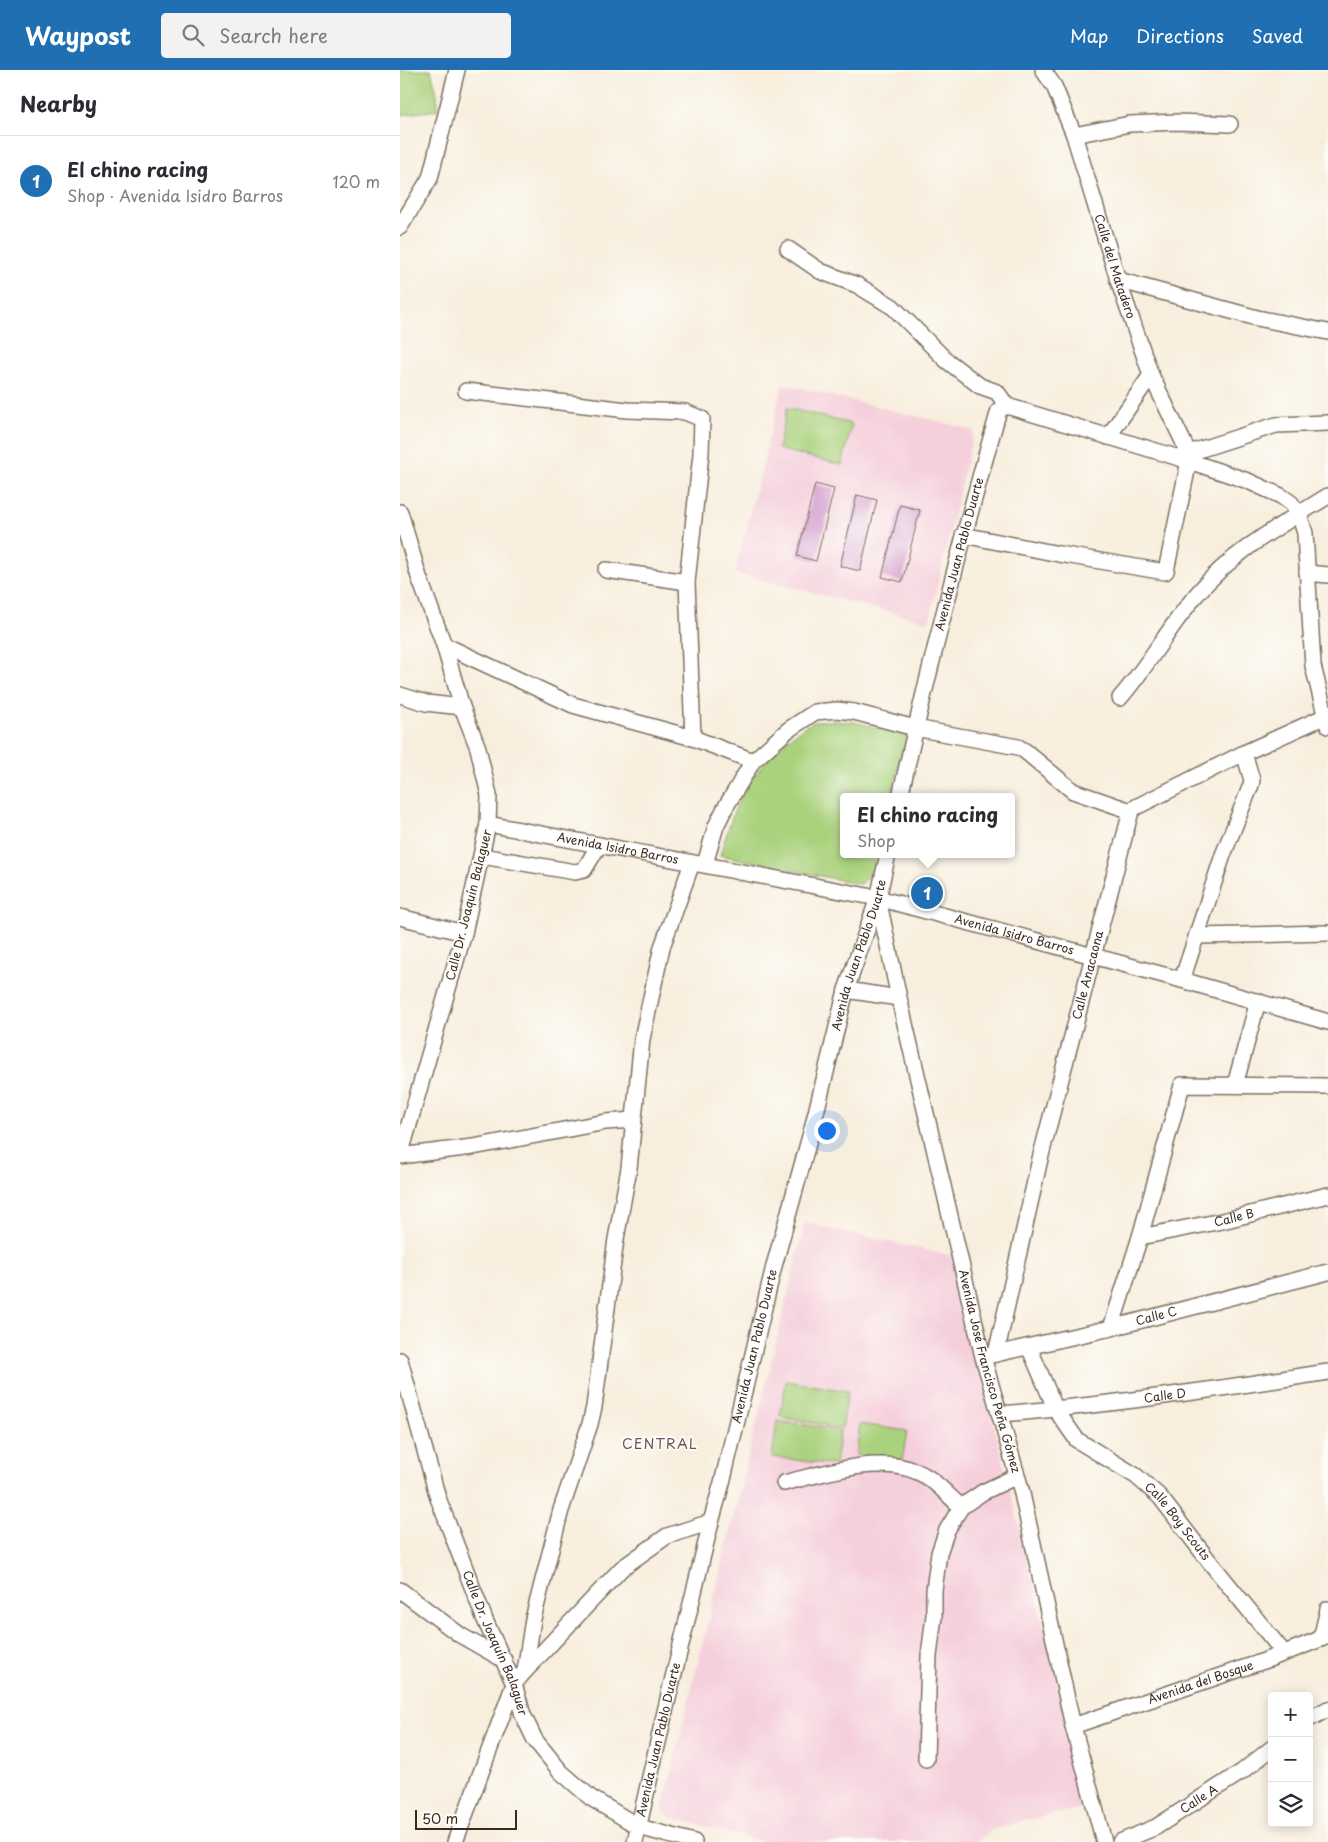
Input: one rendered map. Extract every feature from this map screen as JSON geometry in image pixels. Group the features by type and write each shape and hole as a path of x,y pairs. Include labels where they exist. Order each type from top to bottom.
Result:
{"street":[{"path":"400,227 430,178 457,70"},
{"name":"Calle del Matadero","path":"1043,70 1054,86 1074,136 1118,280 1151,375 1190,458"},
{"path":"1054,86 1060,70"},
{"path":"1074,136 1130,124 1178,122 1230,124"},
{"path":"525,1671 533,1619 560,1510 590,1424 594,1407 616,1238 629,1168 642,1039 659,961 668,930 698,863 724,808 753,761 788,730 809,715 821,711 854,712 915,728 1022,749 1073,791 1131,812 1136,807 1244,753 1327,719 1313,666 1305,533 1299,514 1291,503 1281,496 1248,481 1190,458 1108,437 1008,406 997,392 980,386 946,360 893,307 857,286 820,271 788,248"},
{"path":"1118,280 1257,318 1328,332"},
{"path":"1108,437 1151,375"},
{"path":"466,391 627,410 685,412 702,419 687,582 693,738"},
{"name":"Avenida Juan Pablo Duarte","path":"901,793 963,535 999,410 1008,406"},
{"path":"1190,458 1276,425 1328,423"},
{"path":"963,535 1068,556 1165,572 1190,458"},
{"path":"1120,698 1197,593 1219,570 1255,540 1328,496"},
{"name":"Calle Dr. Joaquín Balaguer","path":"400,512 418,576 444,645 462,707 478,748 489,795 488,824 464,933 400,1156"},
{"path":"606,570 687,582"},
{"path":"1308,573 1328,575"},
{"path":"444,645 574,705 693,738 753,761"},
{"path":"400,695 426,703 462,707"},
{"path":"1182,980 1223,855 1251,785 1252,780 1244,753"},
{"name":"Calle Anacaona","path":"990,1356 1131,812"},
{"name":"Avenida Isidro Barros","path":"488,824 878,898 1182,980 1328,1022"},
{"path":"482,856 575,872 584,870 598,845"},
{"name":"Avenida Juan Pablo Duarte","path":"635,1842 670,1690 774,1266 812,1129 846,990 878,898 887,858"},
{"name":"Avenida José Francisco Peña Gómez","path":"878,898 899,998 990,1356 1001,1414 1017,1476 1073,1726 1104,1842"},
{"path":"400,917 464,933"},
{"path":"1198,936 1328,932"},
{"path":"846,990 899,998"},
{"path":"1234,1085 1258,1001"},
{"path":"1111,1328 1140,1237 1182,1085 1328,1086"},
{"path":"400,1156 473,1147 606,1122 633,1120"},
{"name":"Calle B","path":"1140,1237 1222,1221 1328,1195"},
{"name":"Calle C","path":"990,1356 1111,1328 1328,1272"},
{"name":"Calle Boy Scouts","path":"1029,1347 1056,1410 1077,1440 1136,1476 1160,1497 1284,1653"},
{"name":"Calle Dr. Joaquín Balaguer","path":"400,1360 438,1498 485,1620 514,1684 523,1715 535,1740 561,1772 591,1798 639,1827 694,1842"},
{"name":"Calle D","path":"1001,1414 1056,1410 1204,1391 1328,1372"},
{"path":"784,1483 866,1466 892,1465 913,1470 929,1478 961,1507"},
{"path":"926,1759 928,1656 934,1616 934,1590 939,1553 947,1530 961,1507 983,1492 1017,1476"},
{"path":"455,1842 514,1684 622,1568 667,1536 711,1522"},
{"path":"400,1590 460,1635 504,1660"},
{"path":"1325,1638 1328,1609"},
{"name":"Avenida del Bosque","path":"1073,1726 1325,1638"},
{"path":"1313,1717 1328,1709"},
{"name":"Calle A","path":"1120,1842 1156,1827 1243,1771 1268,1751"}],"shaded area":[{"path":"783,384 974,430 929,622 735,573"},
{"path":"805,1223 952,1256 1089,1807 1025,1820 992,1830 976,1842 764,1842 672,1818 664,1812 663,1806"}],"green space":[{"path":"400,70 431,70 437,94 437,110 400,115"},
{"path":"787,408 852,424 842,465 778,449"},
{"path":"822,721 854,722 907,735 892,793 840,793 840,858 875,858 867,879 859,884 720,855 732,818 745,788 762,766 784,743 806,726"},
{"path":"786,1381 848,1391 842,1428 780,1417"},
{"path":"777,1421 840,1430 835,1465 772,1457"},
{"path":"860,1424 907,1431 902,1461 856,1455"}],"building":[{"path":"815,484 834,489 816,561 797,556"},
{"path":"857,495 877,500 860,571 840,566"},
{"path":"900,505 920,510 902,582 882,577"}],"place":[{"name":"El chino racing","path":"927,893"}],"district":[{"name":"CENTRAL","path":"660,1444"}]}
